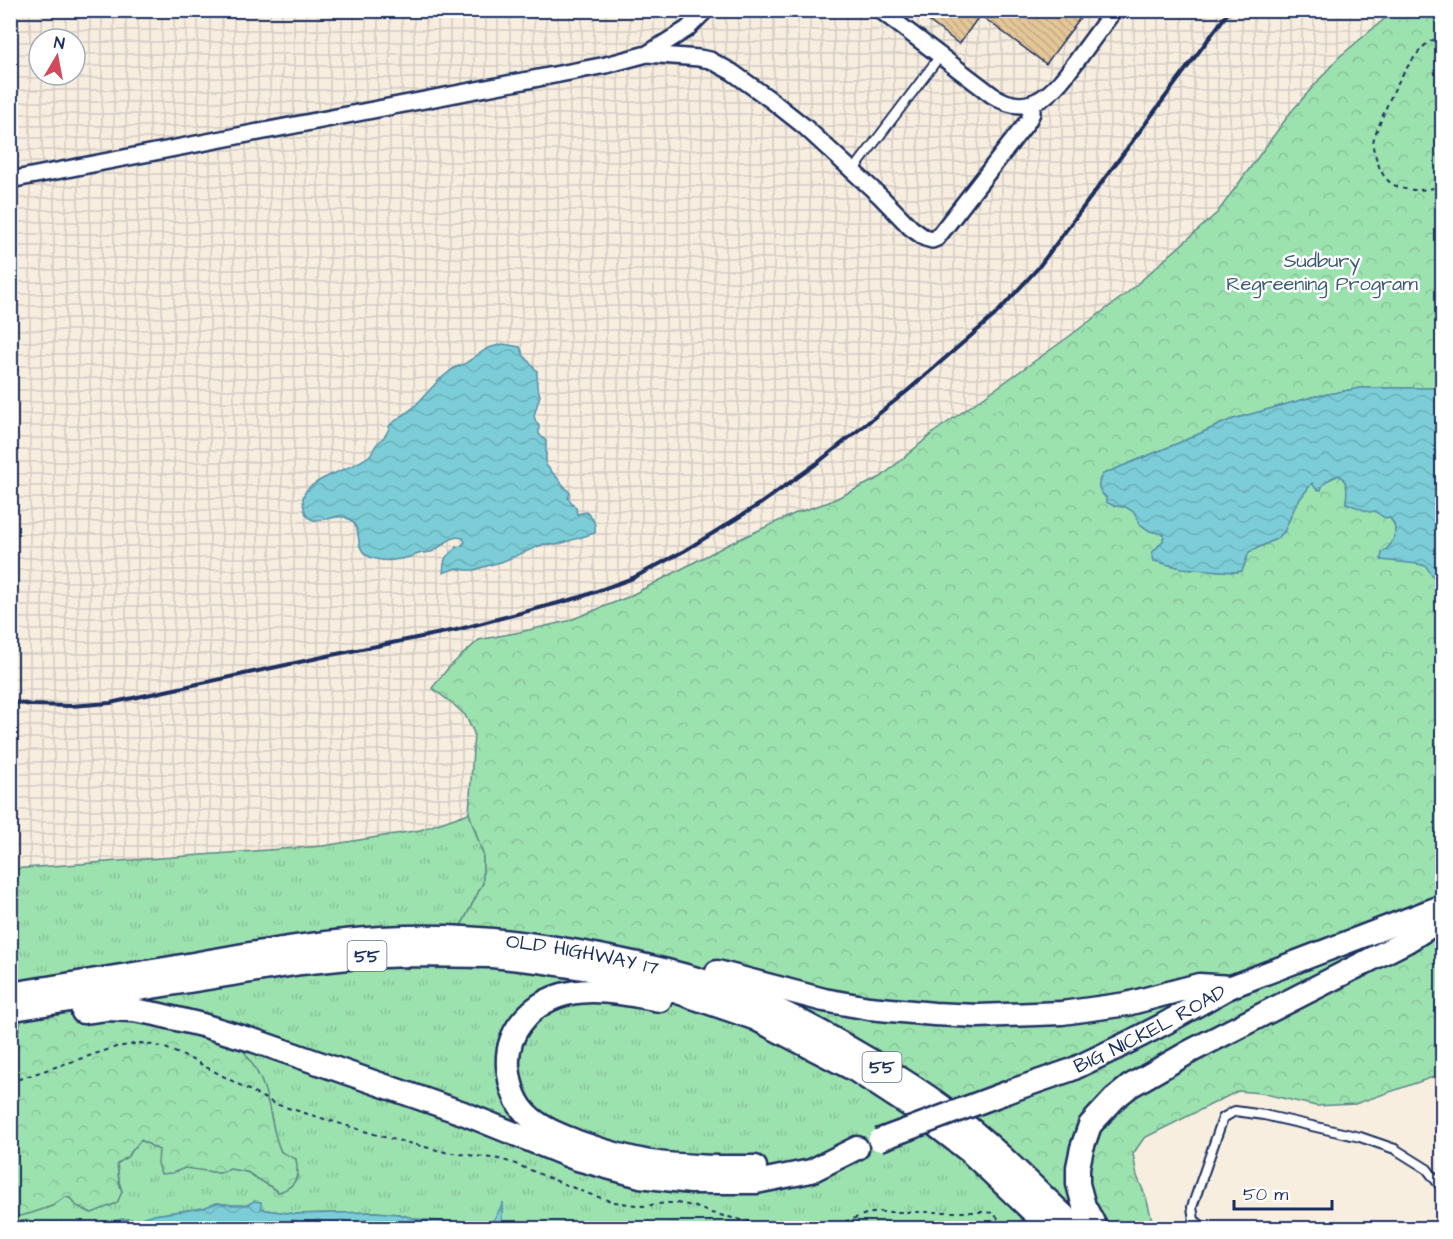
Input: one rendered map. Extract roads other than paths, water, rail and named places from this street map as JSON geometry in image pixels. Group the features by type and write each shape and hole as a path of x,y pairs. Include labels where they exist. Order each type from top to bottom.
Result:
{"main road":[{"name":"BIG NICKEL ROAD","path":"857,1148 1071,1070 1164,1024 1230,987 1443,906"},
{"path":"1096,1228 1084,1206 1078,1184 1078,1167 1090,1125 1115,1098 1130,1086 1191,1051 1407,941 1443,919"},
{"name":"OLD HIGHWAY 17","path":"10,994 262,952 351,940 405,937 456,937 515,942 570,950 651,967 732,990 774,1008 808,1024 901,1079 951,1113 975,1133 1077,1228"},
{"name":"OLD HIGHWAY 17","path":"21,1008 301,963 358,957 492,956 538,960 589,969 666,988 754,1018 855,1070 912,1107 969,1151 1050,1228"},
{"path":"651,967 680,963 814,998 869,1008 978,1016 1062,1013 1127,1004 1199,985 1230,987"},
{"path":"721,1006 684,1006 604,991 571,992 556,996 532,1010 513,1036 508,1053 512,1092 530,1118 561,1136 601,1150 651,1162 755,1167 857,1148"},
{"path":"21,1008 73,1012 106,1009 133,1010 202,1025 463,1113 577,1159 640,1176 691,1182 756,1182 811,1171 857,1148"}],"street":[{"path":"10,180 606,65 647,54 687,29 706,10"},
{"path":"880,10 999,100 1007,104 1019,105 1032,103 1045,97 1058,86 1114,10"},
{"path":"647,54 710,60 732,72 805,127 881,197 910,228 932,240 937,238 1028,121 1032,113 1032,103"}],"lane":[{"path":"853,171 940,56"},
{"path":"1204,1228 1194,1220 1192,1207 1223,1118 1235,1111 1303,1123 1360,1137 1395,1149 1427,1169 1443,1188"}],"water":[{"path":"503,344 520,347 524,356 537,371 537,387 540,395 534,416 539,426 539,434 546,441 546,465 570,493 568,498 576,508 577,514 586,512 592,519 595,533 556,545 544,544 501,562 474,570 456,568 443,573 447,556 465,542 463,538 450,539 431,552 395,560 383,560 366,555 362,551 356,527 347,518 341,516 314,520 308,517 303,499 305,492 321,480 370,455 387,433 390,425 414,407 438,381 454,368 488,348"},
{"path":"1360,388 1442,388 1442,589 1426,566 1381,560 1382,552 1390,546 1394,537 1393,522 1390,518 1383,517 1375,511 1369,512 1346,503 1346,484 1339,475 1325,482 1321,490 1316,489 1312,483 1296,504 1284,532 1276,539 1249,552 1242,571 1235,572 1182,568 1154,561 1152,553 1163,541 1164,534 1150,531 1140,524 1135,513 1126,507 1114,506 1106,502 1106,497 1100,489 1099,484 1103,474 1230,420 1312,397"},
{"path":"254,1201 261,1202 261,1208 266,1210 295,1214 376,1212 474,1228 93,1228 113,1221 137,1220 147,1216 203,1208 217,1203 247,1205"},
{"path":"503,1202 501,1228 488,1228 497,1215"}],"railway":[{"path":"10,701 31,705 71,706 110,703 456,630 581,597 633,578 684,551 760,504 816,464 906,392 995,315 1038,268 1230,10"}],"park label":[{"name":"Sudbury Regreening Program","path":"1322,272"}]}
